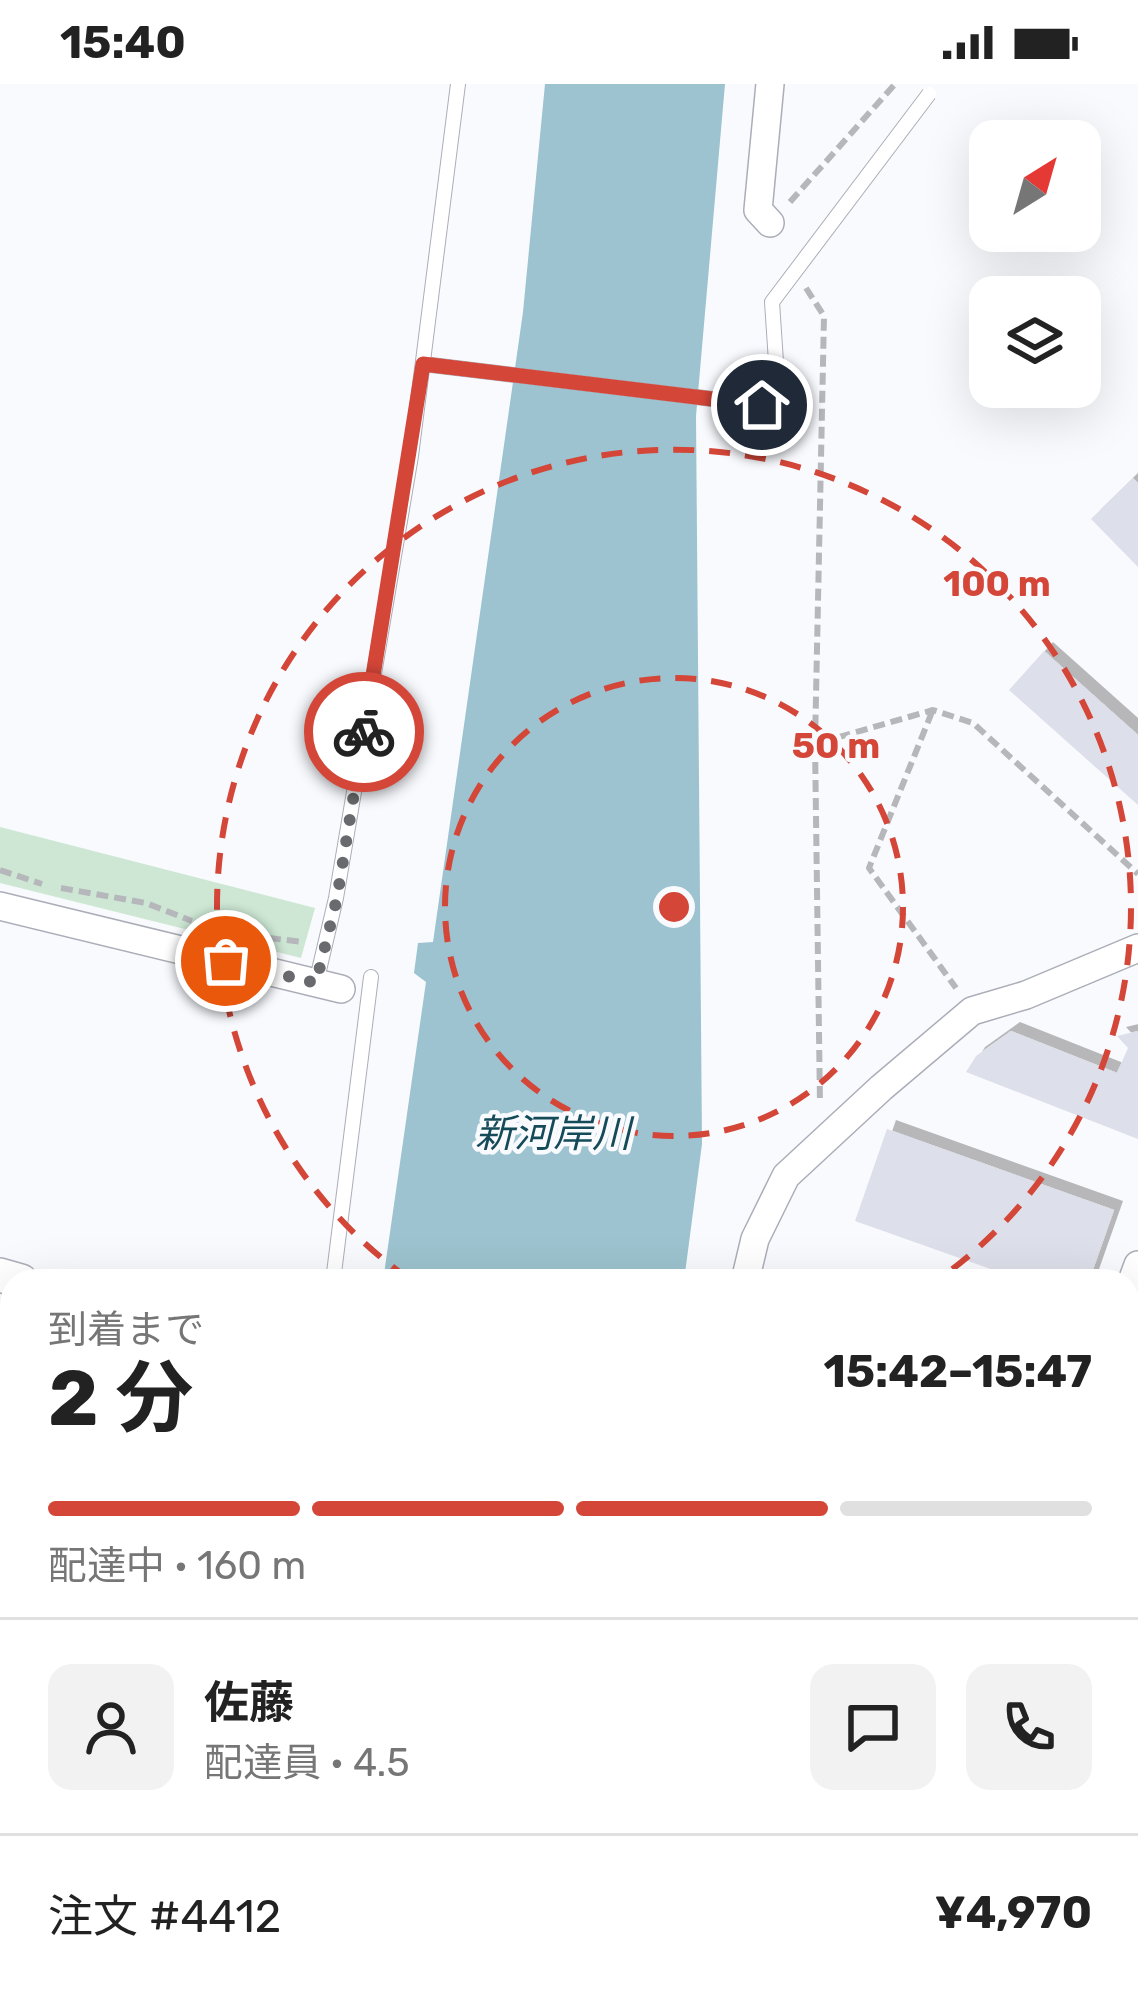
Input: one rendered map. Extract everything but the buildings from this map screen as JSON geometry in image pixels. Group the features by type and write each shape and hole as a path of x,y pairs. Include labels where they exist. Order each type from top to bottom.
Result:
{"street":[{"path":"770,84 758,210 770,224"},
{"path":"0,906 342,990"},
{"path":"748,1269 754,1239 786,1176 973,1011 1026,995 1138,948"}],"lane":[{"path":"333,1269 342,990 326,944 423,364 458,84"},
{"path":"423,364 779,407 772,302 929,94 943,84"},
{"path":"342,990 370,976"}],"path":[{"path":"770,224 895,84"},
{"path":"799,277 824,316 815,744 820,1144"},
{"path":"815,744 933,710 973,723 1138,874"},
{"path":"933,710 869,868 973,1011"},
{"path":"0,870 52,887 146,903 202,926"},
{"path":"241,936 326,944"}],"green space":[{"path":"0,827 315,908 301,958 0,883"}],"water":[{"name":"新河岸川","path":"545,84 725,84 696,416 702,1144 686,1269 385,1269 426,982 414,973 418,943 433,942 523,312"}],"way so far":[{"path":"226,961 316,983 337,898 364,732"}],"route":[{"path":"364,732 423,364 762,405"}]}
